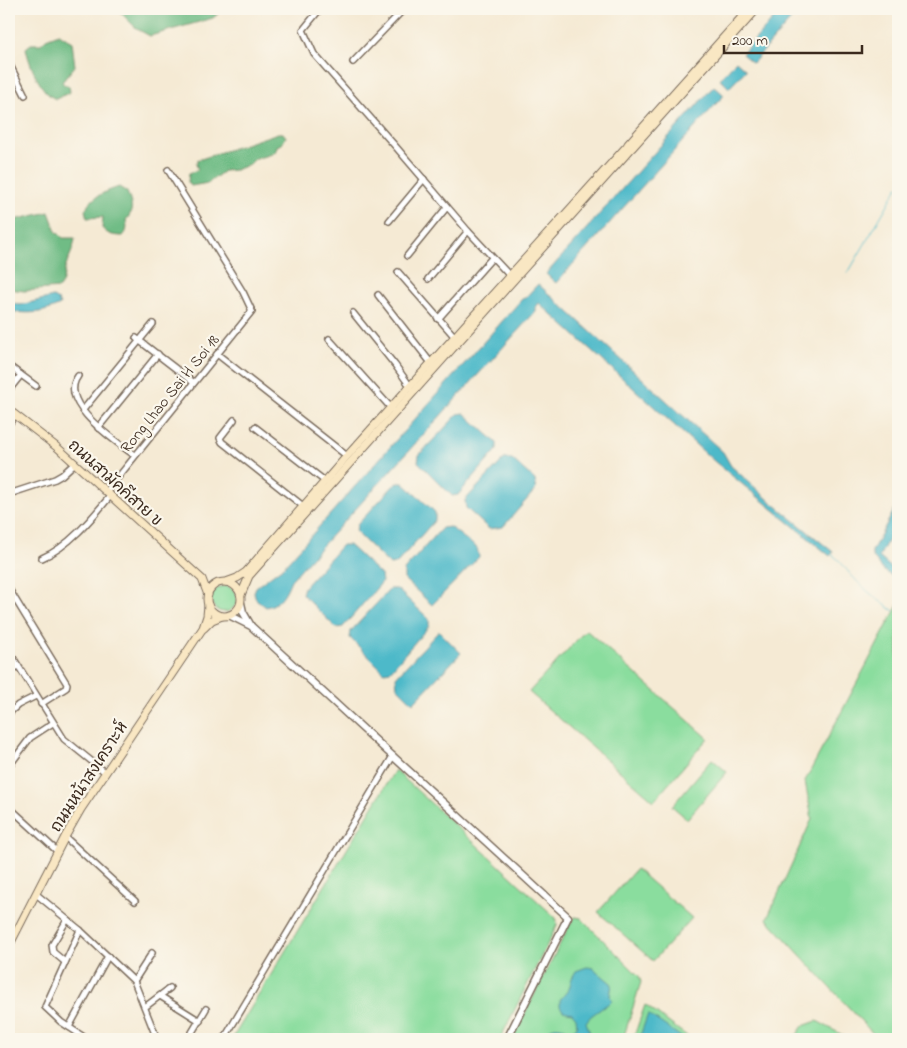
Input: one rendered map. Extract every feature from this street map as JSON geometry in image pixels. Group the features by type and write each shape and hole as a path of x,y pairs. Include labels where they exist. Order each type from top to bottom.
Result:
{"main road":[{"path":"512,278 410,386 393,410 347,456 328,483 303,506 246,572 212,587 208,596 208,605 214,612 225,615 237,611 250,576 328,483 393,410 512,278 629,147 749,9"},
{"path":"629,147 757,9"},
{"name":"ถนนสามัคคีสาย ข","path":"9,410 75,463 202,579 208,596"},
{"path":"202,579 236,586 241,599"},
{"name":"ถนนหน้าสงเคราะห์","path":"9,946 65,836 105,772 203,628 208,616 208,605"},
{"name":"ถนนหน้าสงเคราะห์","path":"203,628 212,620 225,615"}],"street":[{"path":"320,9 303,30 314,54 468,231 512,278"},
{"path":"354,62 404,9"},
{"path":"9,63 25,95"},
{"name":"Rong Lhao Sai H Soi 18","path":"42,558 70,539 91,519 134,455 252,311 243,292 168,170"},
{"path":"389,221 424,179"},
{"path":"407,256 447,207"},
{"path":"428,279 468,231"},
{"path":"438,319 492,258"},
{"path":"398,272 455,337"},
{"path":"378,295 432,363"},
{"path":"353,312 396,365 410,386"},
{"path":"83,410 138,339 154,324"},
{"path":"138,339 194,382"},
{"path":"329,339 393,410"},
{"path":"98,428 158,354"},
{"path":"217,354 347,456"},
{"path":"9,366 36,386"},
{"path":"9,390 21,374"},
{"path":"78,376 73,383 73,388 90,421 134,455"},
{"path":"9,424 15,415"},
{"path":"234,420 220,438 222,442 303,506"},
{"path":"256,427 328,483"},
{"path":"9,494 55,480 67,472 75,463"},
{"path":"9,589 67,684 66,688 41,704"},
{"path":"241,599 243,612 251,626 568,917 507,1039"},
{"path":"225,615 251,626"},
{"path":"9,651 64,740 105,772"},
{"path":"9,671 18,666"},
{"path":"9,713 18,705 36,696"},
{"path":"9,766 30,738 53,723"},
{"path":"224,1039 393,756"},
{"path":"9,807 34,831 58,850"},
{"path":"65,836 135,901"},
{"path":"36,894 80,930 134,981 157,1039"},
{"path":"65,962 53,952 52,945 67,920"},
{"path":"80,930 44,1007 87,1039"},
{"path":"134,981 152,953"},
{"path":"69,1027 108,956"},
{"path":"145,1007 170,988"},
{"path":"160,996 200,1020"},
{"path":"188,1039 206,1010"}],"green space":[{"path":"119,9 229,9 220,12 213,18 150,36 137,29"},
{"path":"59,34 72,42 75,66 62,82 69,86 70,92 56,99 45,91 41,85 33,70 26,48 31,44 41,44 46,39"},
{"path":"278,133 283,133 286,137 272,154 255,159 250,164 235,170 224,171 208,183 191,186 188,182 189,173 198,170 196,164 198,160"},
{"path":"119,187 127,192 131,206 131,213 126,220 127,226 123,236 106,232 102,228 103,217 87,218 85,210 95,198"},
{"path":"9,209 14,220 49,212 56,231 63,238 75,238 63,281 59,288 24,291 9,289"},
{"path":"224,586 233,590 237,599 233,608 224,612 215,608 211,599 215,590"},
{"path":"898,605 898,1039 878,1039 767,919 812,819 805,781"},
{"path":"586,630 708,738 654,801 529,692"},
{"path":"712,759 727,772 687,819 672,806"},
{"path":"395,770 556,918 557,925 500,1039 232,1039"},
{"path":"636,869 692,918 653,961 598,912"},
{"path":"575,917 581,918 639,976 641,982 623,1039 512,1039 570,924"},
{"path":"645,1005 691,1039 633,1039"},
{"path":"817,1021 849,1039 794,1039 803,1026"}],"water":[{"path":"782,9 800,9 753,63 742,54"},
{"path":"736,61 746,70 729,88 720,79"},
{"path":"714,86 724,95 556,283 546,274"},
{"path":"538,284 723,452 731,466 770,501 833,552 830,556 714,461 539,303 536,311 291,580 285,593 279,600 266,607 256,599 254,592 256,587 284,566 522,299"},
{"path":"53,297 58,300 60,305 41,312 9,311 9,302 20,305"},
{"path":"464,413 497,443 497,450 458,495 452,496 418,462 419,455 458,414"},
{"path":"504,459 512,459 535,480 536,489 503,527 489,529 466,508 465,500"},
{"path":"396,483 403,483 435,512 435,520 396,564 390,565 356,532 357,525"},
{"path":"898,503 898,521 895,527 898,531 898,537 890,536 879,557 896,572 898,571 898,580 883,570 872,556 872,551"},
{"path":"450,527 477,548 479,557 432,605 404,579 404,570 442,528"},
{"path":"342,545 349,545 381,575 382,582 343,627 336,628 302,594 304,587"},
{"path":"390,589 397,589 429,619 429,626 390,671 384,672 350,638 351,631"},
{"path":"439,631 461,653 413,703 397,687 396,677"},
{"path":"587,967 593,968 612,984 610,996 612,1001 591,1016 586,1022 592,1039 540,1039 550,1028 562,1027 572,1031 577,1027 576,1018 572,1013 563,1011 560,1006 560,1000 569,989 576,971"},
{"path":"648,1014 684,1039 639,1039"}],"waterway":[{"path":"848,273 898,187"},
{"path":"831,554 838,559 863,587 894,611"}]}
